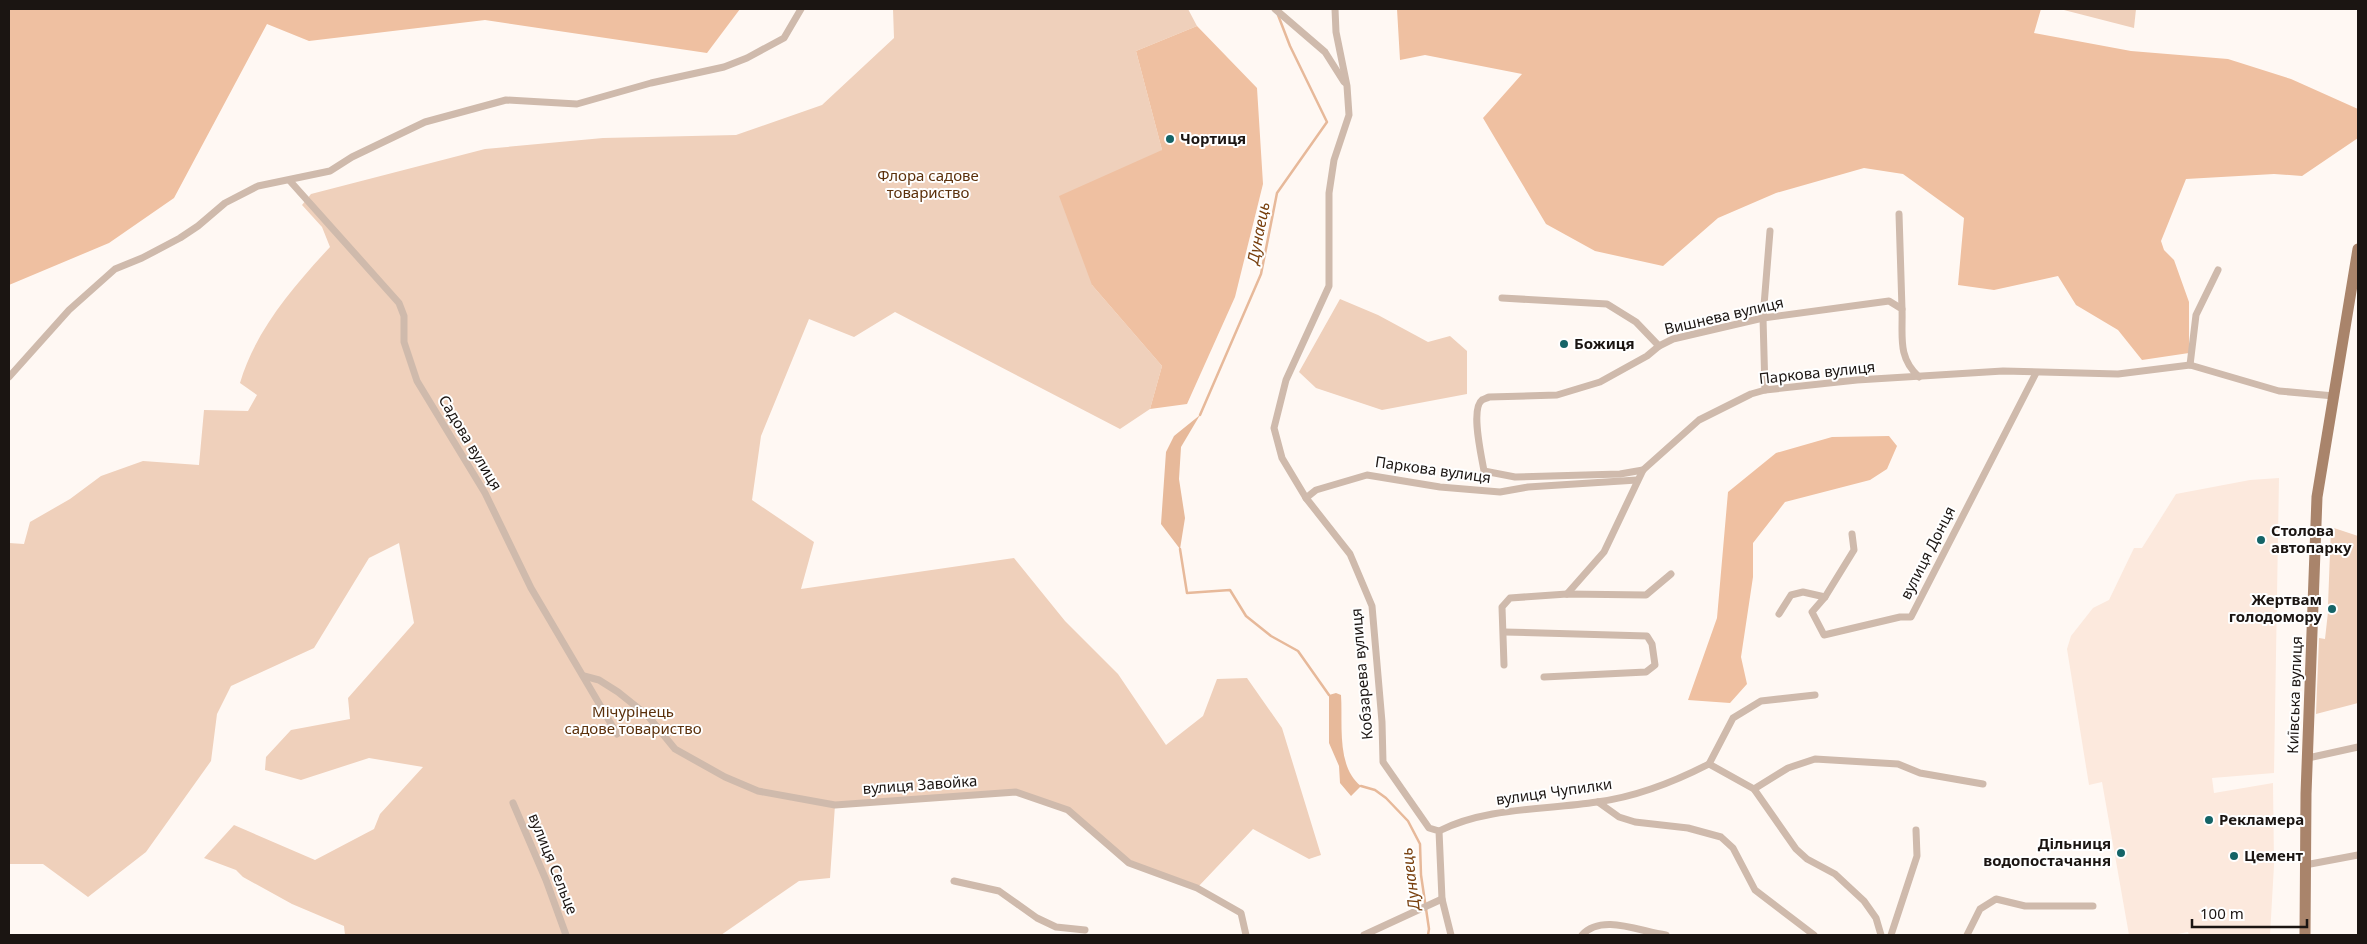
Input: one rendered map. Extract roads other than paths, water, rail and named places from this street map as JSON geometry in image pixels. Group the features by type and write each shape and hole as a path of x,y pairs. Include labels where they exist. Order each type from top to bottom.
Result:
{"main road":[{"name":"Київська вулиця","path":"2305,935 2305,865 2317,497 2358,249"}],"street":[{"path":"9,377 69,310 115,269 142,258 180,238 198,226 225,203 258,186 290,181 330,171 425,122 506,100 578,104 651,82 724,67 747,58 784,38 801,9"},
{"path":"1275,9 1325,52 1347,86"},
{"name":"Кобзарева вулиця","path":"1335,9 1336,32 1347,86 1349,114 1334,160 1329,193 1329,286 1286,380 1274,428 1282,458 1306,498 1350,554 1372,606 1382,722 1382,762 1429,828 1438,830"},
{"name":"Садова вулиця","path":"290,181 399,303 404,316 404,342 417,381 486,493 531,588 617,734"},
{"path":"1899,214 1904,358 1909,368 1919,377"},
{"path":"1765,390 1763,318 1770,231"},
{"path":"2190,365 2196,316 2218,270"},
{"path":"1502,298 1607,304 1636,322 1659,346"},
{"name":"Вишнева вулиця","path":"1643,470 1620,474 1515,477 1484,471 1477,422 1478,406 1482,400 1489,398 1556,394 1600,382 1673,339 1763,318 1889,301 1902,309"},
{"name":"Паркова вулиця","path":"1306,498 1316,490 1367,475 1440,487 1500,492 1528,487 1637,480 1643,470 1699,420 1751,394 1765,390 1857,380 2003,371 2118,374 2190,365 2279,391 2334,396"},
{"name":"вулиця Донця","path":"1852,534 1854,550 1825,597 1812,612 1824,635 1900,617 1911,617 2036,373"},
{"path":"1515,477 1528,487"},
{"path":"1567,594 1604,552 1637,480"},
{"path":"1504,664 1502,607 1510,598 1567,594 1646,595 1671,574"},
{"path":"1779,614 1791,595 1802,592 1825,597"},
{"path":"1504,632 1647,636 1652,644 1655,665 1646,672 1544,678"},
{"name":"вулиця Завойка","path":"584,676 599,680 618,692 648,716 675,748 725,777 758,791 834,805 1016,792 1044,800 1068,810 1129,863 1197,888 1241,913 1246,935"},
{"path":"1815,695 1761,701 1733,718 1709,764 1754,789 1796,849 1807,859 1835,874 1864,901 1876,918 1881,935"},
{"path":"2308,758 2358,747"},
{"path":"1754,789 1788,768 1815,759 1898,764 1920,772 1983,784"},
{"name":"вулиця Чупилки","path":"1438,830 1458,821 1484,816 1598,802 1673,782 1709,764"},
{"path":"1598,802 1619,817 1636,822 1688,828 1721,836 1732,848 1755,890 1814,935"},
{"name":"вулиця Сельце","path":"512,804 546,880 566,935"},
{"path":"1438,830 1442,899 1451,935"},
{"path":"1891,935 1917,856 1916,830"},
{"path":"2305,865 2358,855"},
{"path":"954,881 1000,891 1037,918 1056,928 1082,929 1093,935"},
{"path":"1364,935 1442,899"},
{"path":"1966,935 1980,909 1996,899 2025,906 2093,906"},
{"path":"1582,935 1591,927 1607,924 1660,935"},
{"path":"1621,932 1644,935"}],"waterway":[{"name":"Дунаець","path":"1200,415 1261,274 1277,193 1327,122 1290,46 1278,15"},
{"name":"Дунаець","path":"1180,549 1187,593 1230,590 1246,616 1271,636 1298,651 1329,695"},
{"name":"Дунаець","path":"1361,786 1375,790 1386,798 1408,821 1420,844 1421,875 1429,929 1428,935"}],"place":[{"name":"Чортиця","path":"1170,139"},
{"name":"Божиця","path":"1564,344"},
{"name":"Столова автопарку","path":"2261,540"},
{"name":"Жертвам голодомору","path":"2332,609"},
{"name":"Рекламера","path":"2209,820"},
{"name":"Дільниця водопостачання","path":"2121,853"},
{"name":"Цемент","path":"2234,856"}],"park label":[{"name":"Флора садове товариство","path":"928,184"},
{"name":"Мічурінець садове товариство","path":"633,720"}]}
